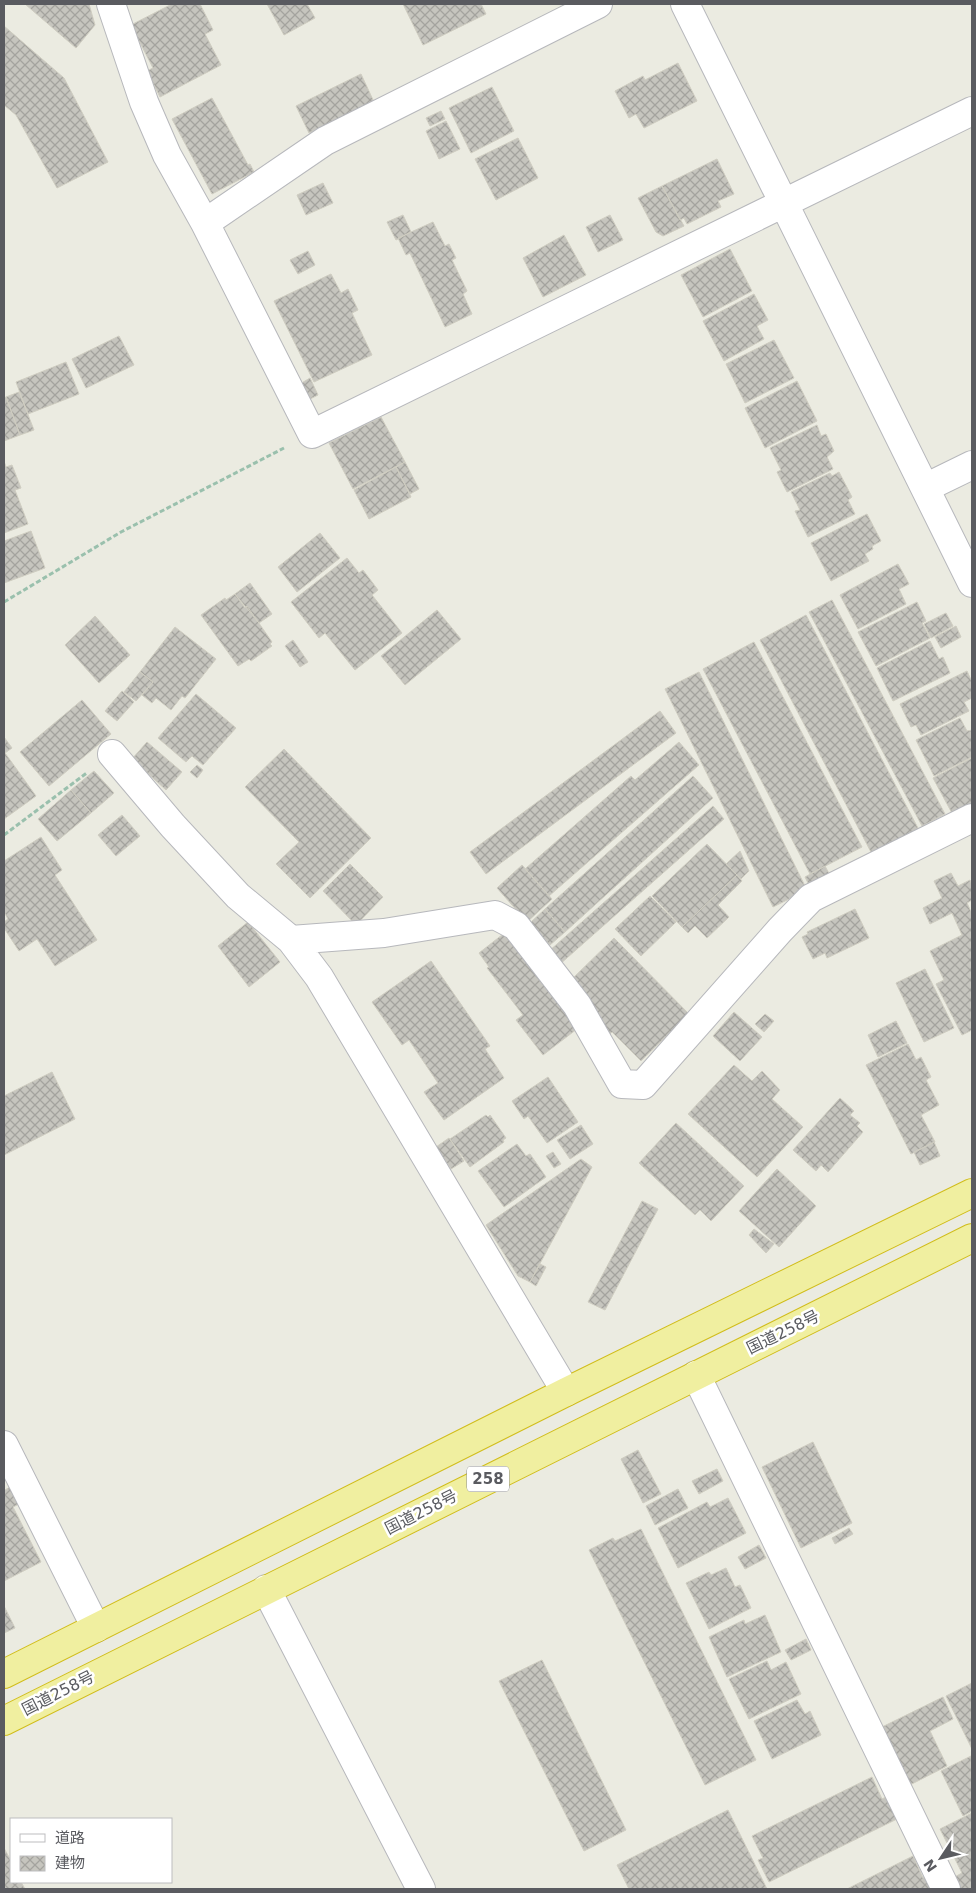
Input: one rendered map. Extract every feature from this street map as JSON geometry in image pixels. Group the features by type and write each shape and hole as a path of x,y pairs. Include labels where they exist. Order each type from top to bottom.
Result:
{"highway":[{"name":"258","path":"4,1674 566,1392 972,1193"},
{"name":"国道258号","path":"4,1721 972,1238"}],"street":[{"path":"112,4 144,102 167,155 205,223 312,434 972,111"},
{"path":"205,223 325,142 598,4"},
{"path":"685,4 972,583"},
{"path":"925,488 972,465"},
{"path":"112,754 173,826 238,896 291,940 319,977 566,1392"},
{"path":"291,940 384,933 495,915 516,926 571,997 622,1084 644,1085 780,930 812,898 972,818"},
{"path":"696,1375 946,1889"},
{"path":"4,1445 96,1628"},
{"path":"266,1589 291,1633 420,1889"}],"path":[{"path":"4,602 121,532 312,434"},
{"path":"4,835 112,754"}],"building":[{"path":"25,4 89,4 95,25 76,48"},
{"path":"172,4 200,4 213,30 205,34 221,65 160,97 147,71 153,68 131,25"},
{"path":"267,4 307,4 315,18 284,35"},
{"path":"403,4 481,4 486,14 423,45"},
{"path":"4,26 64,78 108,162 57,188 16,115 4,105"},
{"path":"678,63 697,101 644,128 636,114 629,118 615,91 643,76 645,80"},
{"path":"361,74 374,102 309,133 296,106"},
{"path":"492,87 514,131 471,153 449,108"},
{"path":"212,98 248,165 250,164 254,172 212,194 172,119"},
{"path":"441,111 445,119 430,126 426,118"},
{"path":"446,121 460,149 439,159 426,131"},
{"path":"518,138 538,178 496,200 475,159"},
{"path":"717,159 734,194 718,201 721,207 687,224 684,218 680,220 662,186"},
{"path":"323,183 333,203 306,215 297,195"},
{"path":"662,186 684,226 663,236 656,232 638,198"},
{"path":"403,215 411,232 396,240 387,222"},
{"path":"610,215 623,240 598,252 586,227"},
{"path":"433,222 445,246 449,244 456,258 452,260 467,291 463,294 472,314 445,327 410,253 406,255 398,238"},
{"path":"564,235 586,275 543,297 523,258"},
{"path":"730,249 752,291 703,317 681,275"},
{"path":"308,251 315,265 298,274 290,260"},
{"path":"331,274 341,293 348,289 358,310 352,313 372,355 314,382 274,301"},
{"path":"754,294 768,320 757,326 764,339 724,361 703,321"},
{"path":"119,336 134,365 86,388 72,359"},
{"path":"774,340 794,378 745,403 726,364"},
{"path":"66,362 79,394 28,414 16,382"},
{"path":"310,378 318,395 308,400 300,384"},
{"path":"797,381 817,421 765,448 745,408"},
{"path":"19,392 34,430 20,435 6,397"},
{"path":"6,397 20,435 4,441 4,398"},
{"path":"381,417 405,462 353,489 329,443"},
{"path":"817,425 821,436 826,434 834,451 827,457 833,469 787,492 777,472 781,470 770,448"},
{"path":"4,461 6,467 12,465 21,488 15,490 28,524 4,533"},
{"path":"405,462 419,489 410,494 396,467"},
{"path":"396,467 411,497 369,519 354,490"},
{"path":"839,472 852,497 848,500 855,514 808,537 795,511 800,510 791,492 830,473 832,476"},
{"path":"867,514 881,541 872,546 873,549 865,554 869,561 831,581 811,543"},
{"path":"31,531 45,568 4,583 4,541"},
{"path":"320,533 340,558 297,592 278,567"},
{"path":"347,558 359,573 363,570 378,590 372,595 402,633 355,670 325,633 319,638 291,602"},
{"path":"898,564 909,584 899,589 906,604 858,629 840,595"},
{"path":"250,583 272,614 259,623 235,594"},
{"path":"235,594 245,608 247,606 272,642 270,644 272,646 251,661 249,659 238,666 201,615 225,598 226,600"},
{"path":"832,600 945,814 922,826 809,612"},
{"path":"917,602 926,621 922,623 930,638 876,666 858,632"},
{"path":"437,610 461,639 405,685 381,656"},
{"path":"946,613 953,626 931,638 924,624"},
{"path":"806,615 919,830 872,854 760,640"},
{"path":"95,616 130,655 99,683 65,645"},
{"path":"956,626 961,637 941,648 935,637"},
{"path":"175,627 216,659 185,698 182,696 171,710 156,698 152,703 142,695 153,682 140,672"},
{"path":"293,640 308,662 300,667 285,646"},
{"path":"930,641 939,659 943,657 950,673 893,701 877,668"},
{"path":"754,642 862,847 810,874 703,669"},
{"path":"967,671 972,682 972,698 964,702 969,711 921,735 916,725 911,727 900,704"},
{"path":"140,672 153,682 136,701 124,692"},
{"path":"699,672 807,890 773,907 665,689"},
{"path":"122,691 134,702 117,721 105,711"},
{"path":"196,694 236,728 203,765 192,756 186,762 158,738"},
{"path":"82,700 111,734 49,786 20,752"},
{"path":"660,711 676,733 486,874 470,852"},
{"path":"960,718 967,731 972,730 972,757 934,776 916,740"},
{"path":"4,737 12,748 5,753 36,796 4,819"},
{"path":"147,742 182,772 166,790 132,759"},
{"path":"679,742 699,765 549,896 525,869 631,776 635,780"},
{"path":"284,749 371,838 310,898 276,864 299,842 245,787"},
{"path":"972,758 972,805 953,815 933,778"},
{"path":"197,765 203,770 197,778 190,772"},
{"path":"94,771 114,793 91,813 71,790"},
{"path":"693,776 713,798 565,932 545,909"},
{"path":"71,790 91,813 57,841 38,819"},
{"path":"713,806 724,819 559,965 548,952"},
{"path":"122,815 140,836 116,856 98,835"},
{"path":"41,837 62,870 55,875 97,940 55,966 37,939 19,951 4,928 4,922 8,919 4,912 4,861"},
{"path":"707,844 737,875 682,927 652,896"},
{"path":"740,851 749,871 741,879 726,864"},
{"path":"350,864 383,897 356,925 323,891"},
{"path":"522,865 552,899 527,922 497,888"},
{"path":"825,866 832,879 811,889 805,877"},
{"path":"951,873 958,886 970,880 972,885 972,900 967,903 972,914 972,1030 962,1035 936,984 944,980 930,951 962,935 952,913 930,924 923,908 942,898 934,881"},
{"path":"737,875 742,881 718,905 729,917 707,938 695,926 688,933 682,927"},
{"path":"650,896 676,922 641,956 615,929"},
{"path":"545,909 565,932 550,945 530,923"},
{"path":"855,909 869,938 827,958 825,953 813,959 802,937 808,934 807,932"},
{"path":"248,922 280,962 249,987 218,946"},
{"path":"507,931 577,1029 543,1055 516,1020 523,1015 487,968 489,967 479,953"},
{"path":"614,938 689,1014 641,1061 612,1032 609,1035 568,983"},
{"path":"431,961 490,1046 485,1049 504,1078 444,1120 424,1092 438,1083 409,1040 402,1045 372,1002"},
{"path":"925,969 954,1028 924,1042 896,983"},
{"path":"734,1012 762,1037 740,1061 713,1036"},
{"path":"765,1014 774,1021 764,1032 755,1024"},
{"path":"896,1021 907,1043 878,1057 868,1035"},
{"path":"908,1044 916,1060 921,1057 931,1077 926,1080 939,1105 921,1115 935,1142 911,1154 866,1065"},
{"path":"734,1065 752,1081 762,1071 780,1090 772,1099 803,1127 757,1177 688,1114"},
{"path":"52,1072 75,1119 4,1155 4,1096"},
{"path":"548,1077 578,1122 547,1143 528,1116 524,1119 512,1101"},
{"path":"840,1098 854,1111 850,1115 860,1123 857,1126 863,1132 828,1172 821,1165 816,1171 793,1150"},
{"path":"486,1115 488,1117 490,1115 506,1138 503,1140 504,1142 470,1167 450,1139"},
{"path":"676,1123 744,1186 711,1221 700,1210 695,1215 639,1163"},
{"path":"581,1125 593,1144 570,1159 557,1140"},
{"path":"449,1138 464,1161 451,1169 436,1147"},
{"path":"934,1142 940,1156 920,1165 914,1152"},
{"path":"517,1144 526,1156 530,1154 546,1177 504,1207 478,1171"},
{"path":"553,1152 561,1164 554,1168 546,1156"},
{"path":"581,1159 592,1167 530,1282 518,1276 486,1225"},
{"path":"777,1169 816,1206 779,1247 739,1211"},
{"path":"642,1201 658,1209 605,1310 588,1302"},
{"path":"754,1229 774,1244 766,1253 749,1235"},
{"path":"540,1264 546,1267 536,1286 530,1282"},
{"path":"813,1442 852,1523 801,1548 762,1467"},
{"path":"638,1450 661,1494 643,1503 621,1459"},
{"path":"717,1469 723,1481 699,1494 692,1481"},
{"path":"4,1487 5,1490 10,1487 19,1504 13,1507 41,1562 4,1581"},
{"path":"678,1489 688,1508 655,1525 646,1506"},
{"path":"728,1498 746,1533 678,1568 658,1528 707,1502 710,1507"},
{"path":"849,1528 853,1534 835,1544 832,1538"},
{"path":"641,1529 756,1760 705,1785 589,1550 613,1538 615,1541"},
{"path":"759,1545 766,1558 745,1569 738,1557"},
{"path":"726,1568 735,1587 740,1585 751,1608 709,1629 686,1583 709,1572 711,1575"},
{"path":"4,1606 15,1628 4,1633"},
{"path":"765,1615 781,1652 727,1677 709,1637 744,1620 745,1624"},
{"path":"806,1639 811,1650 791,1660 785,1650"},
{"path":"542,1660 626,1830 584,1851 499,1681"},
{"path":"767,1661 771,1670 786,1662 801,1694 749,1719 729,1679"},
{"path":"972,1683 972,1749 946,1696"},
{"path":"943,1697 953,1719 930,1731 947,1766 906,1787 878,1729"},
{"path":"797,1700 805,1714 810,1711 821,1735 772,1759 754,1721"},
{"path":"971,1756 972,1811 963,1816 941,1771"},
{"path":"872,1777 882,1799 886,1797 897,1819 769,1882 758,1860 763,1858 752,1836"},
{"path":"728,1810 767,1889 629,1889 617,1865"},
{"path":"972,1813 972,1889 956,1889 951,1879 962,1873 940,1829"},
{"path":"4,1848 10,1859 10,1883 22,1883 25,1889 4,1889"},
{"path":"913,1856 923,1878 926,1877 932,1889 847,1889"}]}
